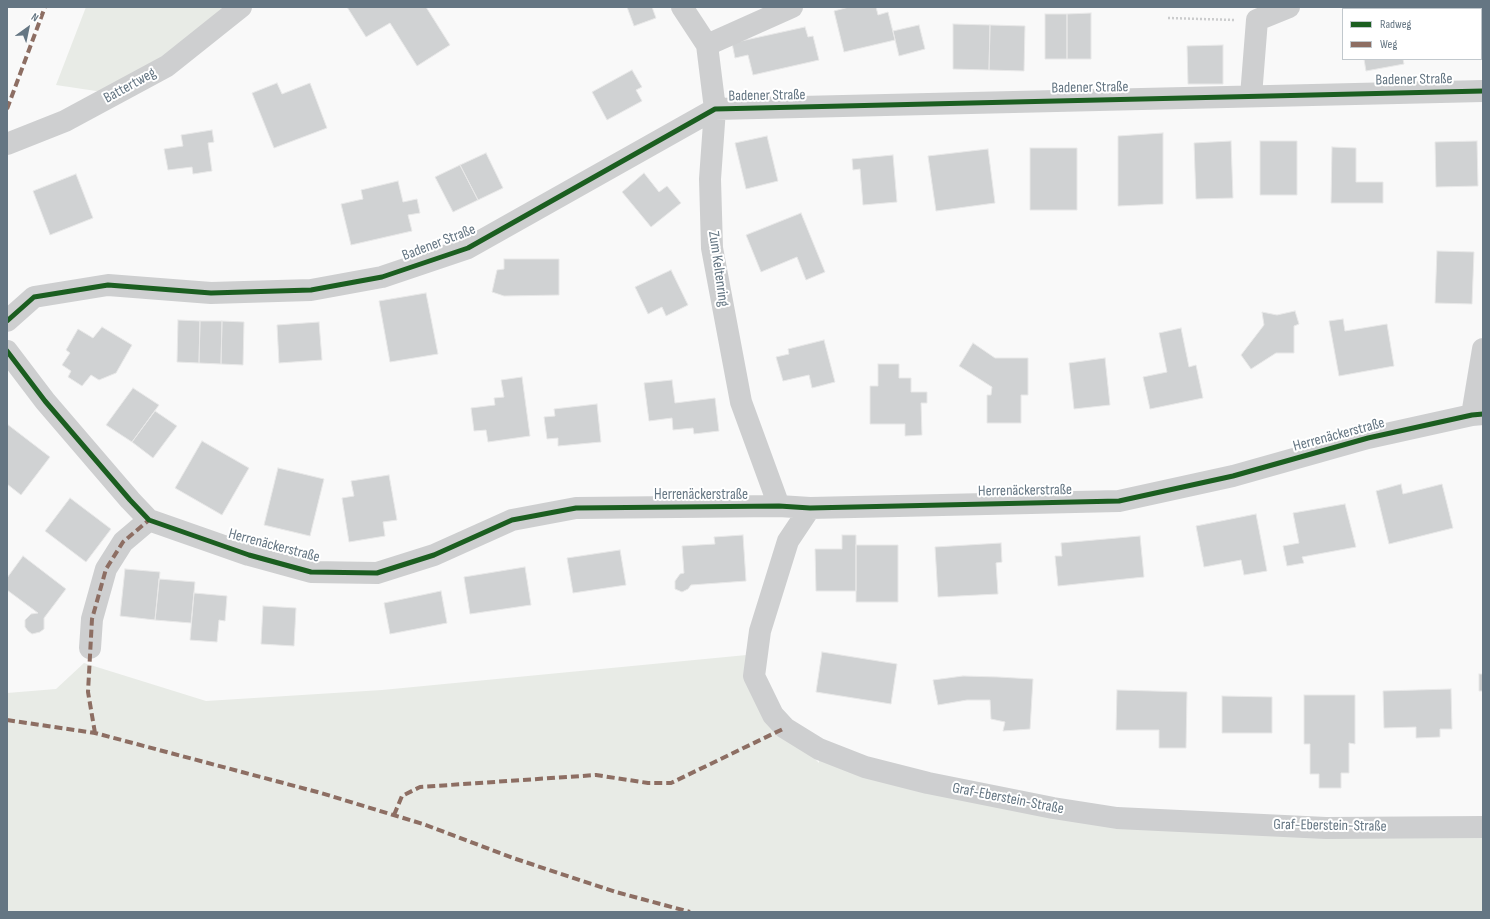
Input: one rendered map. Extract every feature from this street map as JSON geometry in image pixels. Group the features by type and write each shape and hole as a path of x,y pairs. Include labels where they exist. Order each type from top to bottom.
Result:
{"street":[{"name":"Battertweg","path":"7,144 65,122 167,66 241,7"},
{"name":"Zum Keltenring","path":"682,7 707,45 715,109 710,179 712,248 741,402 778,506"},
{"path":"707,45 792,7"},
{"path":"1251,96 1257,20 1289,7"},
{"name":"Badener Straße","path":"7,321 34,297 108,285 211,293 311,290 382,277 468,248 715,109 1483,91"},
{"path":"1477,414 1483,349"},
{"name":"Herrenäckerstraße","path":"7,351 45,401 149,520 249,554 311,572 378,573 434,555 512,520 576,508 778,506 810,508 1119,501 1233,476 1368,438 1477,414"},
{"name":"Graf-Eberstein-Straße","path":"810,508 788,541 760,631 754,676 773,715 785,728 819,749 865,768 928,783 1053,808 1117,818 1326,828 1483,827"},
{"path":"90,648 92,619 106,569 123,542 149,520"}],"path":[{"path":"1168,18 1257,20"}],"shaded area":[{"path":"86,7 240,7 116,94 56,85"},
{"path":"757,654 773,715 819,763 819,749 1117,818 1483,827 1483,912 7,912 7,693 56,689 84,663 206,701 382,690"}],"building":[{"path":"347,7 426,7 450,45 417,66 390,23 366,37"},
{"path":"627,7 652,7 656,18 634,26"},
{"path":"849,7 876,7 878,15 888,12 895,40 844,52 834,11"},
{"path":"1091,13 1091,59 1067,59 1067,14"},
{"path":"1045,14 1067,14 1067,59 1045,59"},
{"path":"953,24 990,25 989,70 953,69"},
{"path":"919,25 925,49 899,56 893,31"},
{"path":"990,25 1025,26 1024,71 989,70"},
{"path":"805,27 808,37 813,36 819,60 753,75 748,55 735,58 732,43"},
{"path":"1223,45 1223,84 1188,84 1187,46"},
{"path":"1364,60 1403,60 1404,64 1366,71"},
{"path":"632,70 642,87 636,90 642,101 607,120 592,92"},
{"path":"277,83 282,94 310,83 327,128 274,148 252,93"},
{"path":"212,130 214,142 208,143 212,171 193,174 192,167 168,170 164,149 183,146 181,135"},
{"path":"1163,133 1163,204 1118,206 1118,136"},
{"path":"767,136 778,181 746,189 735,143"},
{"path":"1231,141 1233,198 1196,199 1194,143"},
{"path":"1260,141 1297,141 1297,195 1260,195"},
{"path":"1477,141 1478,186 1436,187 1435,142"},
{"path":"1332,147 1356,148 1356,182 1383,182 1383,203 1331,203"},
{"path":"1030,148 1077,148 1077,210 1030,210"},
{"path":"988,149 995,203 936,211 928,156"},
{"path":"486,153 503,188 478,200 460,165"},
{"path":"893,155 897,202 863,205 860,169 853,170 852,159"},
{"path":"460,165 478,200 453,212 435,177"},
{"path":"644,173 659,192 667,186 681,203 651,227 622,192"},
{"path":"76,174 93,218 50,235 33,191"},
{"path":"398,181 403,202 417,199 420,213 408,215 412,231 351,245 341,204 363,199 361,190"},
{"path":"801,213 825,272 806,280 797,257 761,272 746,235"},
{"path":"1437,251 1474,252 1472,304 1435,303"},
{"path":"504,259 559,259 559,295 504,296 492,292 497,270 504,269"},
{"path":"671,270 688,305 666,316 662,307 648,314 635,287"},
{"path":"426,293 438,354 390,362 379,301"},
{"path":"1295,311 1299,324 1294,326 1294,353 1276,353 1251,369 1241,355 1264,325 1262,312 1277,315"},
{"path":"1343,319 1345,331 1387,324 1394,366 1339,376 1329,321"},
{"path":"178,320 200,321 199,363 177,362"},
{"path":"200,321 222,321 221,364 199,363"},
{"path":"222,321 244,322 243,365 221,364"},
{"path":"319,322 322,360 279,363 277,325"},
{"path":"102,327 132,345 116,373 99,380 91,375 82,386 68,377 71,371 62,365 70,353 66,350 78,329 93,338"},
{"path":"1181,328 1189,367 1196,365 1203,398 1150,409 1143,377 1167,372 1159,333"},
{"path":"824,340 835,382 812,388 809,375 783,381 776,357 789,354 788,349"},
{"path":"973,343 995,358 1028,358 1028,395 1021,395 1021,423 987,423 987,395 991,395 992,387 959,366"},
{"path":"1105,358 1110,405 1074,409 1069,363"},
{"path":"878,364 899,364 899,378 911,378 911,392 927,392 927,403 921,403 922,435 905,436 905,424 870,424 870,386 878,386"},
{"path":"522,377 530,436 488,442 486,430 474,431 471,408 495,405 494,398 504,397 501,380"},
{"path":"672,380 675,403 715,398 719,431 694,434 693,428 673,430 672,418 649,421 644,383"},
{"path":"133,388 159,405 132,442 106,425"},
{"path":"597,404 601,442 558,446 558,438 547,439 544,417 555,416 554,409"},
{"path":"155,411 177,426 153,458 132,442"},
{"path":"7,424 50,457 21,495 7,484"},
{"path":"202,441 249,468 222,515 175,488"},
{"path":"278,468 324,479 310,536 264,525"},
{"path":"389,475 397,520 383,522 385,536 349,542 342,498 354,496 351,481"},
{"path":"1401,484 1403,494 1442,484 1453,528 1389,544 1376,491"},
{"path":"70,498 111,529 86,562 45,531"},
{"path":"1345,504 1356,547 1302,557 1304,563 1287,566 1283,546 1299,543 1293,513"},
{"path":"1256,514 1267,571 1244,575 1241,560 1204,567 1196,526"},
{"path":"743,535 746,581 691,585 688,589 682,592 675,589 675,581 680,574 684,573 682,546 715,544 714,537"},
{"path":"842,535 856,535 856,591 816,591 815,549 842,549"},
{"path":"1140,536 1144,577 1058,586 1055,556 1062,556 1061,543"},
{"path":"1001,543 1002,562 996,563 998,594 938,597 935,547"},
{"path":"856,545 898,545 898,602 856,602"},
{"path":"620,550 626,585 573,593 567,558"},
{"path":"23,556 66,589 44,618 44,629 40,632 32,634 25,627 25,620 31,614 38,613 7,590 7,578"},
{"path":"525,567 531,605 470,614 464,577"},
{"path":"125,569 160,572 155,620 120,616"},
{"path":"159,579 195,582 191,623 155,620"},
{"path":"441,591 447,623 390,634 384,603"},
{"path":"194,593 227,596 225,621 219,620 217,642 190,640"},
{"path":"263,606 296,608 294,646 261,644"},
{"path":"822,652 897,664 891,704 816,692"},
{"path":"1479,674 1483,674 1483,691 1479,691"},
{"path":"963,676 1033,679 1030,729 1003,731 1005,722 991,719 990,700 967,700 938,705 933,680"},
{"path":"1451,689 1452,729 1440,729 1440,737 1416,738 1416,727 1384,728 1383,691"},
{"path":"1117,690 1187,692 1186,748 1159,748 1159,730 1116,730"},
{"path":"1304,695 1355,695 1355,744 1349,743 1349,773 1341,773 1341,788 1319,788 1319,774 1310,774 1310,744 1304,744"},
{"path":"1222,696 1272,697 1272,733 1222,733"}],"marked path":[{"path":"7,109 45,7"},
{"path":"95,733 88,692 92,619 106,569 123,542 149,520"},
{"path":"7,720 95,733 321,793 423,824 513,858 616,892 690,912"},
{"path":"394,815 402,796 420,787 596,775 648,783 671,783 785,728"}],"cycle path":[{"path":"7,321 34,297 108,285 211,293 311,290 382,277 468,248 715,109 1483,91"},
{"path":"7,351 45,401 149,520 249,555 311,572 377,573 434,555 512,520 576,508 779,506 810,508 1119,501 1233,476 1368,438 1472,415 1483,414"}]}
